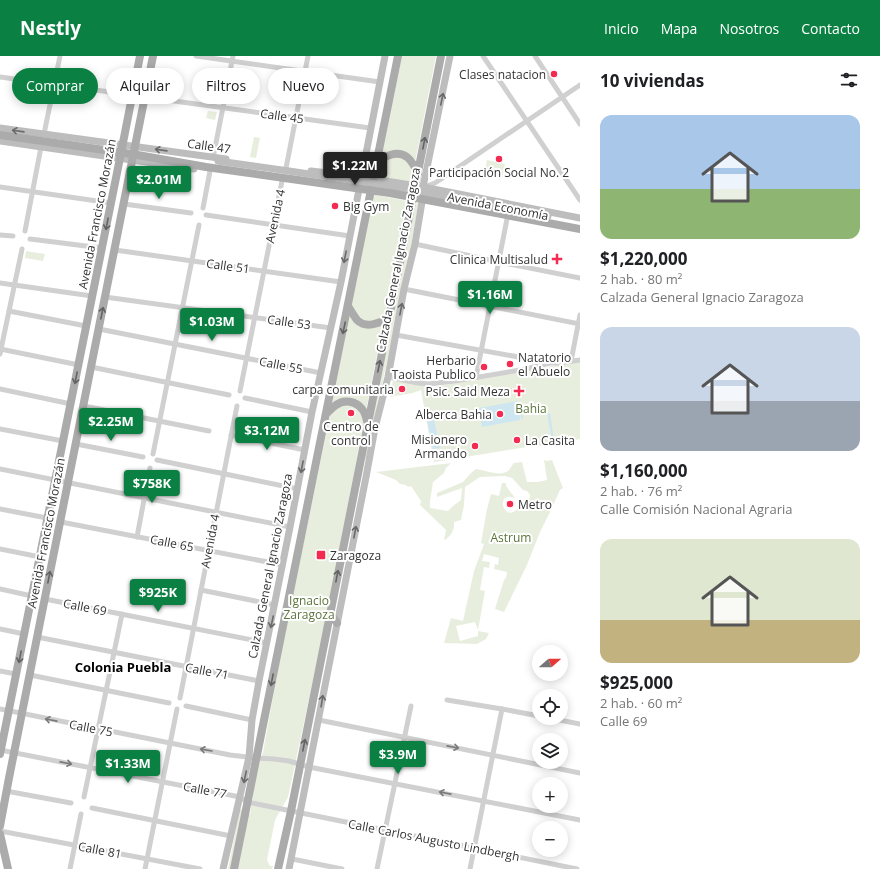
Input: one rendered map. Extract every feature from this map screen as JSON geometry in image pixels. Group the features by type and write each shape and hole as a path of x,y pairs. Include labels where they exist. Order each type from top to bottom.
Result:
{"main road":[{"name":"Avenida Francisco Morazán","path":"138,68 140,56"},
{"name":"Avenida Francisco Morazán","path":"151,68 154,56"},
{"name":"Calzada General Ignacio Zaragoza","path":"252,758 252,720 259,681 312,412 341,282 385,56"},
{"name":"Calzada General Ignacio Zaragoza","path":"234,869 252,758 326,415 398,56"},
{"name":"Calzada General Ignacio Zaragoza","path":"289,869 375,428 388,377 404,289 415,244 422,202 418,173 441,56"},
{"name":"Calzada General Ignacio Zaragoza","path":"278,869 291,811 412,200 419,186 450,56"},
{"name":"Avenida Francisco Morazán","path":"0,751 130,104"},
{"name":"Avenida Francisco Morazán","path":"0,826 143,104"},
{"name":"Calle 47","path":"0,128 215,159 361,177 419,186"},
{"path":"0,135 132,154 206,167 390,193 580,229"},
{"name":"Calle 47","path":"0,141 412,200"},
{"path":"377,163 388,155 396,154 406,156 418,173"},
{"path":"215,159 391,186 580,222"},
{"path":"338,189 343,188 346,183 345,178 340,175"},
{"name":"Avenida Economía","path":"419,186 580,218"},
{"path":"443,206 439,201 439,197 440,194 445,191"},
{"name":"Avenida Economía","path":"412,200 580,232"},
{"path":"348,306 358,321 367,325 377,324 388,319"},
{"path":"326,415 337,404 348,401 362,408 368,422"},
{"path":"327,628 337,624 330,612"},
{"name":"Calzada General Ignacio Zaragoza","path":"223,869 231,836 244,800"},
{"path":"0,834 8,868"},
{"path":"0,861 8,868"}],"street":[{"path":"57,68 60,56"},
{"path":"196,56 233,58 288,68"},
{"path":"306,68 308,56"},
{"path":"483,56 580,200"},
{"path":"535,56 580,124"},
{"path":"215,159 233,58"},
{"path":"339,76 380,82"},
{"path":"0,77 12,79"},
{"path":"419,186 434,183 561,96 580,85"},
{"name":"Calle 45","path":"184,102 370,128"},
{"path":"44,134 50,104"},
{"path":"286,168 299,104"},
{"path":"25,231 41,147"},
{"path":"203,208 210,171"},
{"name":"Avenida 4","path":"240,391 282,181"},
{"path":"0,187 111,202"},
{"path":"124,204 191,213"},
{"path":"206,215 350,236"},
{"path":"476,378 507,219"},
{"path":"153,454 199,224"},
{"path":"0,235 13,236"},
{"path":"30,239 102,248"},
{"path":"415,244 580,278"},
{"path":"22,249 0,351 79,365"},
{"name":"Calle 51","path":"115,250 341,282"},
{"path":"0,283 92,296"},
{"path":"404,289 579,323"},
{"name":"Calle 53","path":"105,297 331,328"},
{"path":"9,311 86,326"},
{"path":"571,361 580,315"},
{"name":"Calle 55","path":"99,329 321,373"},
{"path":"396,334 550,363 559,364 580,360"},
{"path":"388,377 429,384 476,378 550,363"},
{"path":"91,367 229,395"},
{"path":"0,389 71,404"},
{"path":"245,398 312,412"},
{"path":"84,406 209,431"},
{"name":"Avenida 4","path":"180,698 237,406"},
{"path":"0,429 63,441"},
{"path":"231,435 305,450"},
{"path":"76,444 143,457"},
{"path":"157,460 298,489"},
{"path":"137,537 150,468"},
{"path":"0,469 290,527"},
{"path":"0,509 48,518"},
{"name":"Calle 65","path":"60,522 283,565"},
{"path":"0,549 40,557"},
{"path":"0,589 32,596"},
{"path":"201,590 275,605"},
{"name":"Calle 69","path":"45,599 267,643"},
{"path":"84,798 122,614"},
{"path":"0,629 24,634"},
{"name":"Calle 71","path":"37,637 259,681"},
{"path":"0,671 16,674"},
{"path":"30,675 169,703"},
{"path":"447,700 532,715"},
{"path":"186,706 252,720"},
{"path":"377,869 411,706"},
{"path":"145,869 178,709"},
{"path":"470,869 502,709"},
{"name":"Calle 75","path":"0,710 170,744 252,758 289,761 580,820"},
{"path":"319,720 580,773"},
{"path":"568,722 580,724"},
{"name":"Calle 77","path":"0,751 163,782 291,811"},
{"path":"6,791 71,803"},
{"path":"92,808 231,836"},
{"name":"Calle Carlos Augusto Lindbergh","path":"291,811 577,869"},
{"path":"70,869 81,814"},
{"name":"Calle 81","path":"0,830 200,869"},
{"path":"292,859 342,869"}],"green space":[{"path":"402,56 436,56 411,183 378,176"},
{"path":"208,111 217,112 215,120 206,118"},
{"path":"254,137 260,138 256,158 250,157"},
{"path":"487,160 505,164 502,178 484,175"},
{"name":"Ignacio Zaragoza","path":"371,194 407,201 327,615 288,797 275,820 267,860 270,866 273,866 272,869 236,869 245,817 250,814 254,780 263,752 280,659 332,405"},
{"path":"415,202 418,203 418,205 412,241 367,463 365,457"},
{"path":"26,251 45,254 43,261 25,258"},
{"name":"Bahia","path":"580,361 580,439 570,441 434,462 421,390 390,397 394,374 425,381 434,387"},
{"name":"Astrum","path":"544,460 552,460 563,488 560,490 540,532 527,565 504,612 495,609 507,572 494,569 495,564 498,565 499,558 484,554 482,561 490,562 489,568 484,567 480,590 485,591 478,630 475,622 456,626 460,641 478,636 478,631 489,633 486,639 477,644 444,643 451,618 463,621 474,571 484,544 481,543 491,494 499,496 502,483 506,483 506,486 515,498 505,498 503,501 504,509 510,513 517,509 518,502 528,501 530,495 512,478 505,476 480,477 465,487 461,520 454,522 452,532 449,537 444,540 446,530 420,505 421,501 411,486 408,487 400,484 396,480 376,472 451,463 446,468 444,473 433,482 430,501 430,508 448,511 461,500 462,488 437,497 437,493 463,482 476,469 492,473 505,473 514,463 522,462 527,482 538,482 547,480"},
{"path":"240,809 243,810 231,869 228,869"}],"water":[{"name":"Alberca Bahia","path":"518,401 518,404 520,403 523,419 521,419 520,411 520,420 482,427 479,408"},
{"path":"547,413 550,413 554,440 552,441"},
{"path":"434,419 440,448 433,449 427,420"}],"place":[{"name":"Clases natacion","path":"554,74"},
{"name":"Participación Social No. 2","path":"499,159"},
{"name":"Big Gym","path":"335,206"},
{"name":"Clinica Multisalud","path":"557,259"},
{"name":"Natatorio el Abuelo","path":"510,364"},
{"name":"Herbario Taoista Publico","path":"484,367"},
{"name":"carpa comunitaria","path":"402,389"},
{"name":"Psic. Said Meza","path":"519,391"},
{"name":"Centro de control","path":"351,413"},
{"name":"Alberca Bahia","path":"500,414"},
{"name":"La Casita","path":"517,440"},
{"name":"Misionero Armando","path":"475,446"},
{"name":"Metro","path":"510,504"},
{"name":"Zaragoza","path":"321,555"}],"district":[{"name":"Colonia Puebla","path":"123,667"}]}
